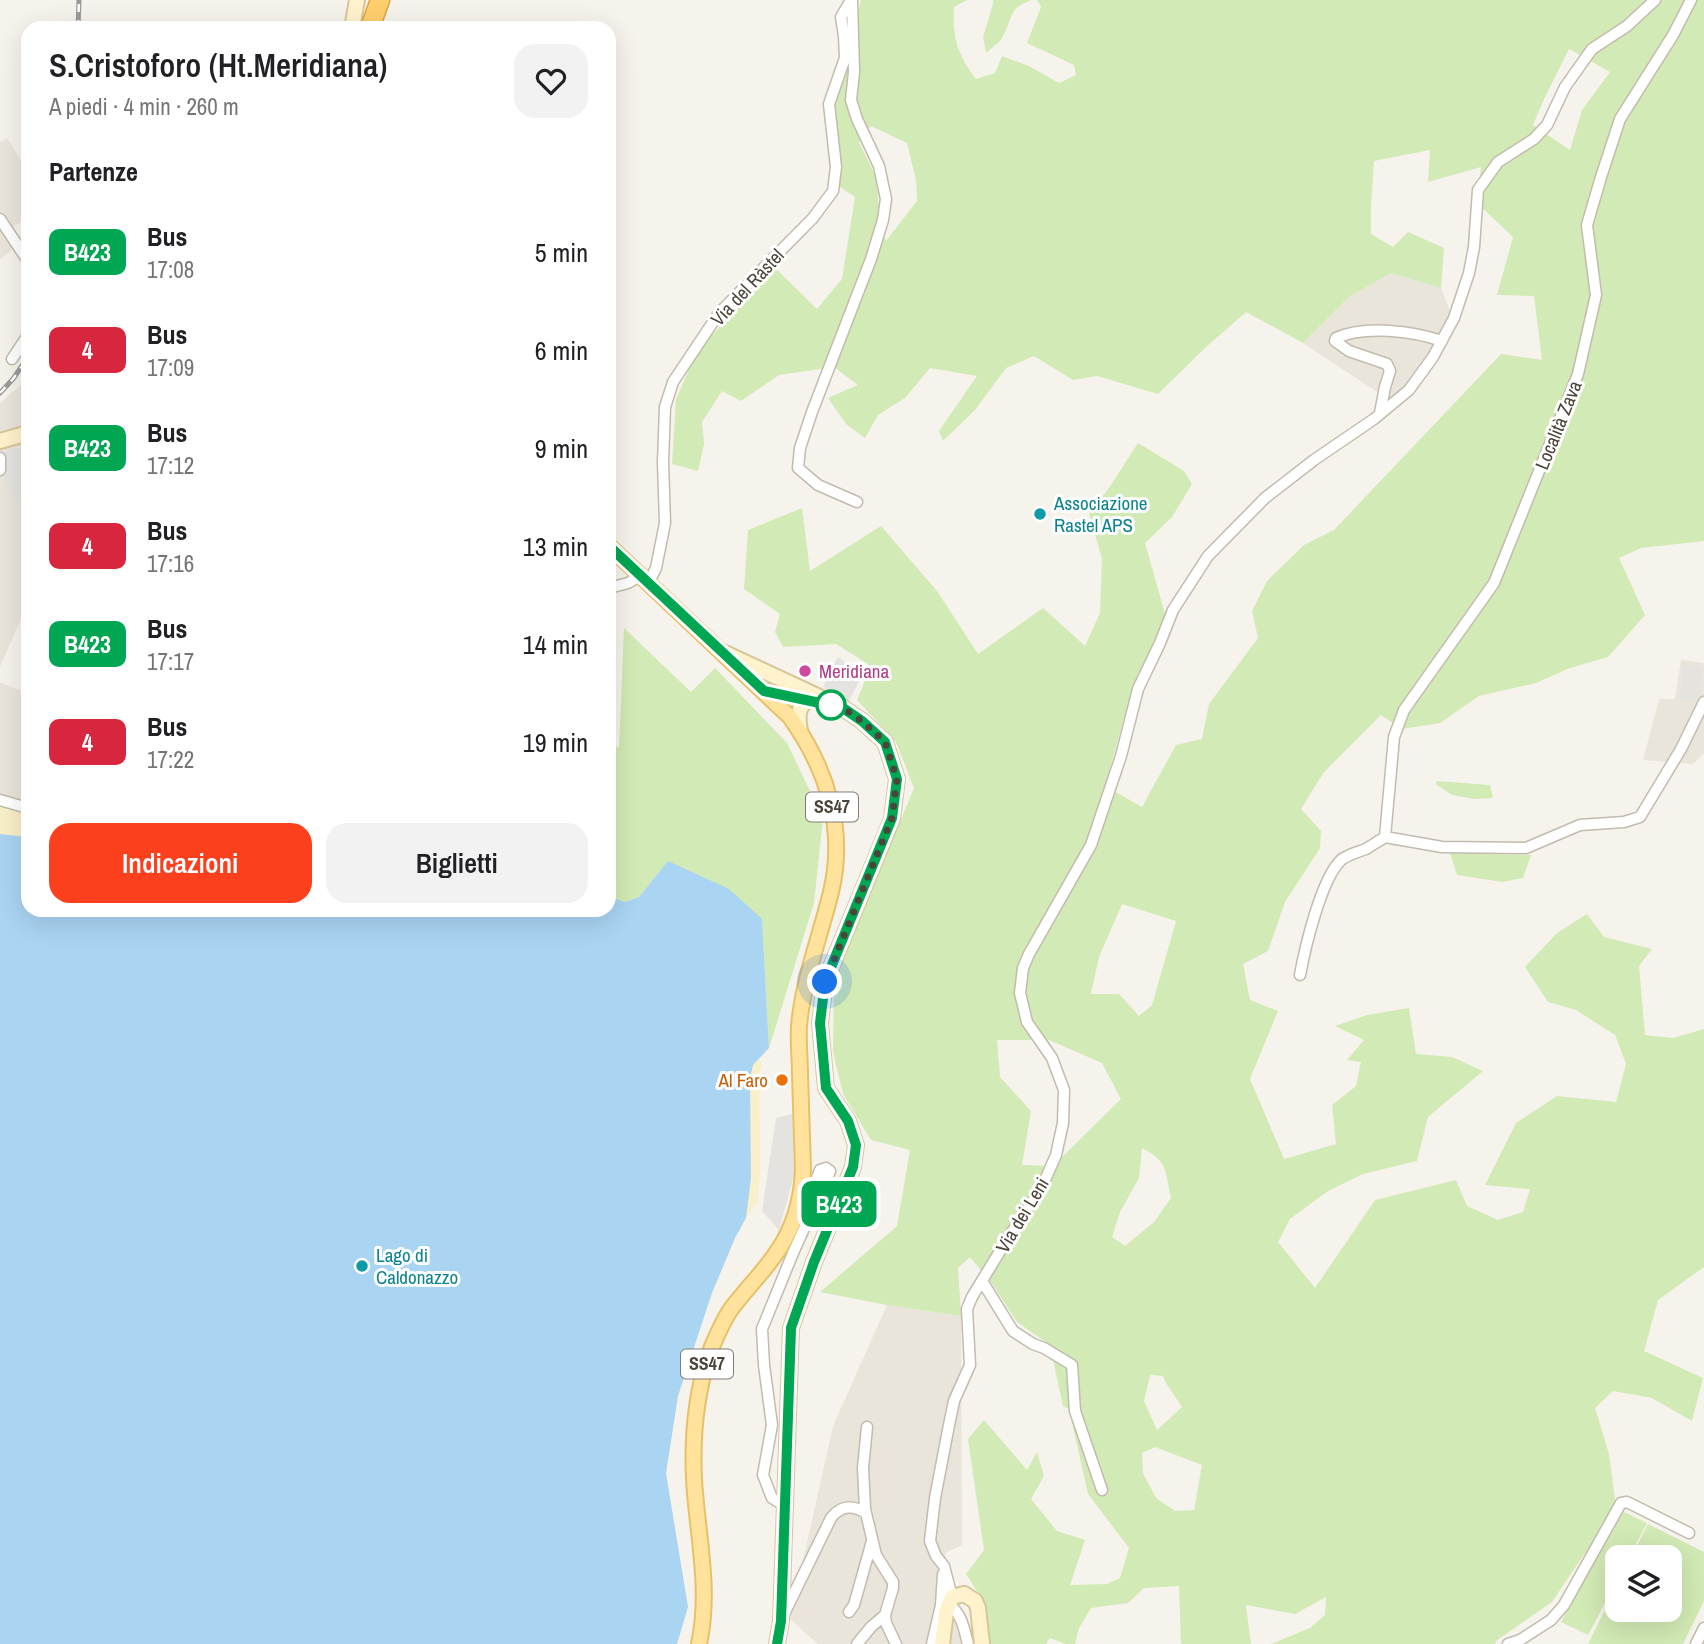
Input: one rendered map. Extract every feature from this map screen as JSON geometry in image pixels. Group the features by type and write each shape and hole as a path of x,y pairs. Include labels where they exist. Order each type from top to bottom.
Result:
{"highway":[{"path":"372,21 380,0"}],"main road":[{"name":"SS47","path":"616,553 790,717 820,771 835,822 836,857 832,890 807,979 799,1028 802,1190 785,1238 729,1312 708,1356 699,1398 693,1439 704,1601 699,1644"}],"street":[{"path":"353,21 357,0"},
{"path":"852,0 854,72 851,100 879,166 887,200 884,220 871,259 800,448 798,468 818,485 857,502"},
{"name":"Via del Ràstel","path":"644,580 656,568 665,523 665,407 673,382 719,313 813,218 833,191 836,167 829,104 845,58 841,17 852,0"},
{"name":"Via dei Leni","path":"968,1644 961,1618 950,1601 944,1566 930,1541 954,1401 970,1365 967,1310 1008,1238 1041,1189 1056,1155 1063,1123 1064,1090 1052,1058 1027,1022 1020,993 1023,968 1091,845 1121,756 1138,689 1172,610 1208,555 1265,498 1409,390 1433,357 1454,318 1469,273 1474,247 1478,190 1498,162 1534,139 1547,125 1565,87 1591,49 1627,26 1655,0"},
{"name":"Località Zava","path":"1385,837 1394,737 1404,710 1494,583 1578,374 1596,295 1587,225 1620,118 1673,35 1691,0"},
{"path":"0,219 21,250"},
{"path":"1380,413 1390,371 1387,364 1349,351 1335,341 1336,338 1348,333 1406,333 1442,341"},
{"path":"12,359 21,346"},
{"path":"0,441 21,435"},
{"path":"0,458 0,471"},
{"path":"616,587 644,580"},
{"path":"721,651 843,708 862,721 885,742 897,779 892,818 825,982 820,1023 826,1088 848,1121 856,1145 853,1167 814,1262 791,1328 778,1644"},
{"path":"779,678 766,682 763,691 843,708"},
{"path":"800,731 800,707 809,699"},
{"path":"1300,975 1319,904 1334,870 1342,859 1385,837 1442,847 1527,848 1580,825 1624,822 1640,817 1681,749 1704,702"},
{"path":"0,800 21,806"},
{"path":"785,1506 772,1499 764,1475 772,1425 762,1329 830,1171 825,1168 820,1170 816,1188 795,1214"},
{"path":"982,1281 1013,1331 1072,1365 1075,1410 1102,1490"},
{"path":"867,1427 863,1468 866,1513 880,1562 893,1582 885,1615 896,1644"},
{"path":"1508,1644 1521,1642 1551,1620 1564,1605 1621,1503 1626,1502 1689,1533"},
{"path":"781,1621 835,1512 843,1508 859,1509 866,1513"},
{"path":"849,1612 854,1605 873,1541"},
{"path":"932,1644 941,1605 944,1566"},
{"path":"942,1644 950,1601 957,1595 964,1594 975,1601 978,1608 982,1644"},
{"path":"858,1644 885,1615"},
{"path":"1696,1644 1704,1628"}],"shaded area":[{"path":"7,138 21,161 21,221 13,227 21,242 0,260 0,142"},
{"path":"1391,273 1441,288 1450,311 1432,359 1394,403 1303,343 1349,297"},
{"path":"21,385 21,618 0,667 0,403"},
{"path":"21,447 21,510 3,477 8,472 4,451"},
{"path":"838,657 863,674 848,703 823,687"},
{"path":"1681,660 1704,663 1704,753 1693,764 1643,760 1659,699 1675,699"},
{"path":"1683,665 1702,667 1700,701 1680,700"},
{"path":"0,682 21,691 21,801 0,795"},
{"path":"793,1114 794,1175 779,1230 762,1211 776,1118"},
{"path":"887,1305 961,1316 962,1545 945,1553 962,1644 818,1644 790,1619 833,1426"}],"green space":[{"path":"861,0 967,0 954,7 955,37 965,62 976,79 995,73 1002,56 1029,66 1059,83 1076,75 1074,65 1027,43 1041,7 1037,0 1704,0 1704,541 1641,548 1619,558 1645,615 1608,657 1570,668 1536,683 1479,696 1440,723 1402,729 1381,715 1324,772 1301,809 1321,831 1320,848 1285,902 1268,951 1243,964 1250,1000 1278,1011 1250,1079 1284,1159 1336,1144 1332,1105 1356,1086 1361,1062 1347,1060 1364,1040 1335,1026 1367,1015 1409,1008 1416,1054 1452,1057 1483,1071 1428,1117 1417,1161 1363,1174 1328,1191 1290,1219 1278,1242 1315,1288 1375,1200 1456,1180 1467,1206 1498,1220 1523,1212 1530,1189 1485,1185 1516,1123 1557,1096 1616,1102 1626,1064 1615,1035 1576,1010 1548,1002 1525,967 1557,933 1587,914 1604,937 1652,949 1639,966 1645,1035 1673,1038 1704,1029 1704,1267 1658,1300 1644,1351 1703,1378 1692,1421 1652,1398 1613,1391 1595,1408 1609,1454 1616,1507 1552,1602 1495,1644 1271,1644 1310,1628 1325,1615 1326,1597 1295,1614 1246,1605 1251,1644 1181,1644 1179,1586 1144,1588 1128,1603 1091,1608 1079,1628 1075,1644 1066,1644 1050,1638 1046,1644 990,1644 983,1600 966,1574 984,1550 968,1439 984,1420 1027,1470 1037,1452 1044,1476 1031,1499 1057,1531 1085,1540 1070,1585 1107,1584 1120,1578 1129,1548 1088,1494 1069,1409 1063,1406 1050,1345 1017,1322 993,1285 970,1257 958,1268 961,1316 820,1292 897,1226 910,1150 871,1140 843,1094 833,1052 834,982 914,788 896,742 857,700 871,666 836,644 783,647 775,632 780,614 744,589 748,530 802,508 810,571 881,526 937,591 978,654 1043,608 1085,646 1100,613 1102,559 1089,513 1138,443 1184,471 1192,484 1172,517 1145,543 1165,614 1151,654 1131,693 1105,786 1142,807 1176,745 1202,739 1209,704 1258,638 1252,611 1267,581 1304,545 1334,530 1501,354 1542,360 1534,296 1497,295 1513,237 1477,203 1481,167 1428,182 1430,150 1374,161 1371,234 1393,247 1408,232 1444,248 1441,288 1391,273 1349,297 1303,343 1246,312 1158,394 1097,376 1073,380 1034,356 1006,368 975,410 943,441 939,431 977,376 930,368 905,398 878,415 865,438 846,424 828,398 858,385 834,367 779,375 741,401 722,391 702,422 704,444 698,471 672,464 676,399 698,350 775,268 817,309 842,279 855,197 840,187 832,99 845,66","holes":["1569,49 1610,72 1582,110 1570,150 1533,125","871,126 907,143 916,180 917,201 886,241 879,213 877,179 859,142","1122,904 1176,921 1152,1005 1139,1016 1119,994 1091,994 1099,957","997,1040 1049,1040 1102,1063 1121,1099 1053,1166 1022,1165 1031,1111 1000,1077","1142,1148 1161,1162 1171,1198 1154,1222 1125,1246 1112,1237 1120,1212 1139,1178","1150,1375 1163,1376 1182,1407 1157,1430 1144,1401","1155,1447 1202,1465 1194,1510 1175,1511 1156,1498 1143,1473 1142,1453"]},
{"path":"993,0 1032,0 1014,11 1002,38 986,53 983,37"},
{"path":"624,628 691,692 715,668 787,743 823,818 814,903 769,1048 762,919 668,861 639,897 625,902 616,899 616,746 619,748"},
{"path":"1437,781 1490,785 1493,798 1475,799 1452,795 1437,785"},
{"path":"1450,853 1531,855 1523,878 1502,882 1457,875"},
{"path":"1618,1509 1647,1523 1635,1545 1605,1545 1605,1603 1588,1635 1561,1622"},
{"path":"1648,1524 1704,1552 1704,1601 1683,1644 1588,1644 1605,1610 1605,1622 1682,1622 1682,1545 1637,1545"}],"sand":[{"path":"0,806 21,811 21,836 0,834"},
{"path":"759,1057 762,1066 759,1074 758,1201 746,1218 751,1178 750,1079 753,1065"}],"water":[{"name":"Lago di Caldonazzo","path":"0,834 21,836 21,917 616,917 616,899 625,902 639,897 668,861 729,889 762,919 769,1048 753,1065 750,1079 751,1178 746,1218 712,1293 678,1396 666,1473 688,1607 677,1644 0,1644"}],"railway":[{"path":"78,21 79,0"},
{"path":"0,393 21,367"}],"bus line":[{"name":"B423","path":"616,553 764,691 843,708 862,721 885,742 897,779 892,818 825,982 820,1023 826,1088 848,1121 856,1145 853,1167 814,1262 791,1328 781,1621 777,1644"}],"place":[{"name":"Associazione Rastel APS","path":"1040,514"},
{"name":"Meridiana","path":"805,671"},
{"name":"Al Faro","path":"782,1080"},
{"name":"Lago di Caldonazzo","path":"362,1266"}],"route":[{"path":"825,982 892,818 897,779 885,742 843,708 826,704 831,705"}]}
